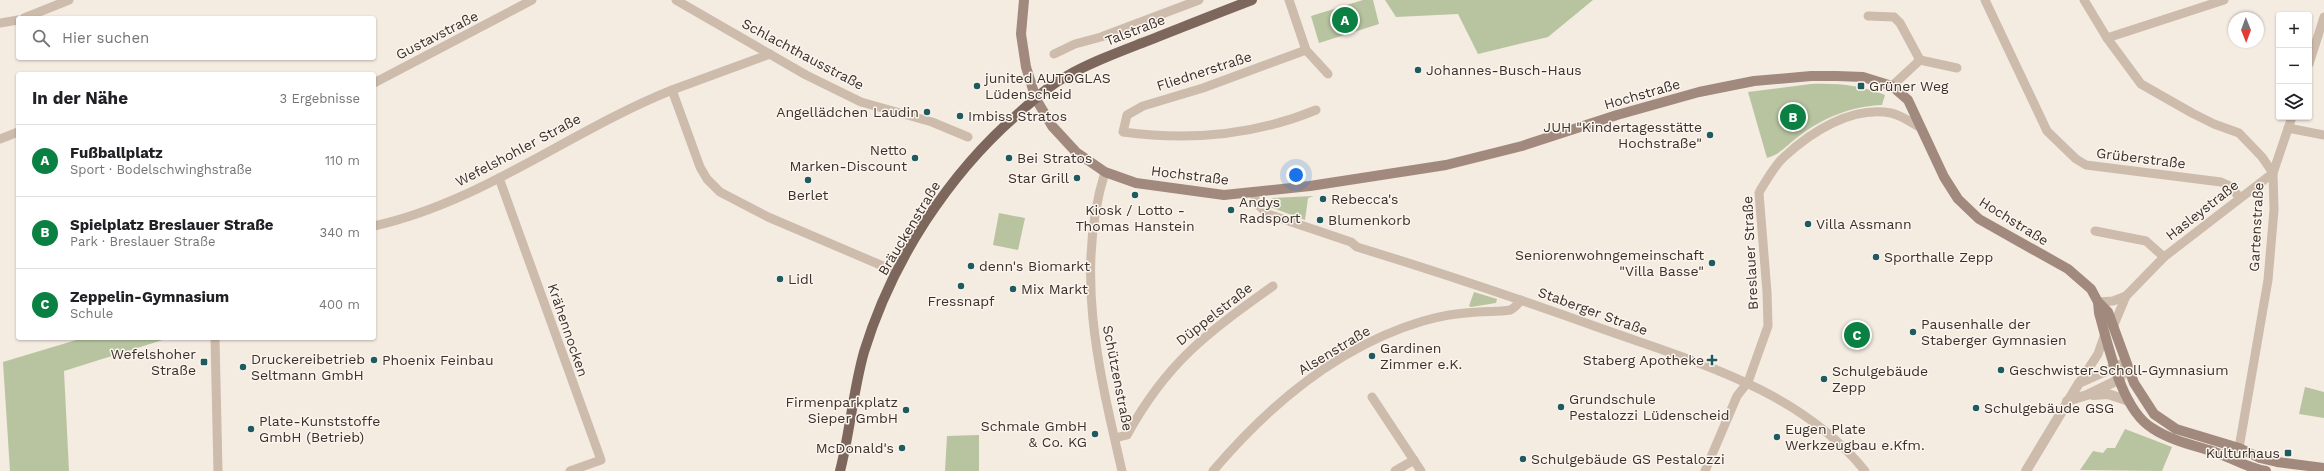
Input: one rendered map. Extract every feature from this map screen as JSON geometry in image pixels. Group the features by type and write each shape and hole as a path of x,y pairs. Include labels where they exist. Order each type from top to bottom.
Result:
{"main road":[{"name":"Hochstraße","path":"1024,0 1021,34 1028,73 1036,99 1060,135 1085,159 1105,172 1136,183 1177,190 1224,195 1253,193 1446,165 1522,146 1617,115 1699,92 1733,85 1773,78 1831,76 1863,77 1892,86 1908,100 1944,177 1958,199 1972,213 2076,275 2091,289 2098,302 2109,331"},
{"name":"Talstraße","path":"1036,99 1066,76 1103,58 1252,0"},
{"name":"Bräuckenstraße","path":"840,471 864,352 883,301 897,272 944,195 970,162 992,136 1036,99"},
{"path":"2109,331 2126,362 2134,383 2154,414 2176,429 2239,448 2260,458 2277,462 2324,468"},
{"path":"2109,331 2116,368 2120,380 2129,401 2143,420 2160,433 2266,471"}],"street":[{"path":"29,16 69,0"},
{"name":"Gustavstraße","path":"376,82 532,0"},
{"name":"Schlachthausstraße","path":"676,0 806,75 861,102 932,122 968,137"},
{"name":"Talstraße","path":"1054,54 1075,44 1101,37 1199,0"},
{"path":"1288,0 1306,50 1328,74"},
{"name":"Grüberstraße","path":"1985,0 2047,131 2076,159 2086,165 2221,182 2230,186 2240,198"},
{"name":"Gartenstraße","path":"2084,0 2107,38 2141,84 2192,113 2214,124 2239,133 2262,157 2273,173 2274,210 2268,280 2239,448"},
{"path":"2107,38 2224,0"},
{"path":"1868,16 1894,17 1900,23 1920,60 1957,68"},
{"path":"2312,55 2324,17"},
{"path":"0,23 16,20"},
{"name":"Fliednerstraße","path":"1306,50 1203,88 1143,106 1127,115 1123,132 1176,137 1229,134 1295,118 1316,110"},
{"name":"Wefelshohler Straße","path":"376,226 409,218 464,196 620,112 672,90 770,54"},
{"path":"1892,86 1920,60"},
{"path":"672,90 700,167 707,179 720,192 768,217 897,272"},
{"name":"Breslauer Straße","path":"1705,471 1737,396 1748,382 1768,326 1767,292 1759,193 1761,189 1784,157 1801,142 1817,131 1844,119 1865,113 1892,114 1921,128"},
{"path":"2273,173 2291,120"},
{"path":"2288,128 2324,135"},
{"path":"1,138 16,133"},
{"name":"Schützenstraße","path":"1105,172 1094,217 1091,306 1098,364 1122,471"},
{"name":"Hasleystraße","path":"2109,331 2126,296 2164,257 2273,173"},
{"name":"Krähennocken","path":"499,178 601,460 570,471"},
{"name":"Staberger Straße","path":"1253,193 1257,204 1268,214 1351,242 1357,246 1521,300 1748,382 1795,408 1828,434 1865,471"},
{"path":"2095,231 2146,241 2164,257"},
{"name":"Düppelstraße","path":"1115,438 1127,435 1150,395 1187,352 1213,329 1273,286"},
{"name":"Hasleystraße","path":"2098,302 2113,302 2126,296"},
{"name":"Alsenstraße","path":"1213,471 1260,420 1283,400 1329,366 1363,346 1423,321 1471,312 1510,310 1521,300"},
{"path":"2026,471 2098,354 2109,331"},
{"path":"215,340 218,471"},
{"path":"2079,383 2116,368 2126,362"},
{"path":"2068,401 2087,395 2120,380 2126,362"},
{"path":"2087,395 2108,394 2129,401"},
{"path":"1372,397 1421,471"},
{"path":"1395,471 1414,460"}],"green space":[{"path":"1363,0 1373,0 1379,24 1319,43 1311,16"},
{"path":"1385,0 1593,0 1548,37 1478,54 1458,14 1396,17"},
{"path":"1811,84 1849,85 1885,95 1882,105 1859,108 1838,114 1808,130 1780,151 1767,158 1748,92"},
{"path":"1314,196 1308,198 1305,220 1267,206 1272,198"},
{"path":"999,213 1025,218 1018,250 993,245"},
{"path":"1474,292 1497,299 1496,303 1471,307 1469,306"},
{"path":"76,340 163,340 64,371 69,471 10,471 3,362"},
{"path":"2305,387 2324,392 2324,418 2299,414"},
{"path":"2125,429 2172,447 2162,471 2080,470 2093,451 2103,453 2107,448 2115,448"},
{"path":"979,435 979,471 945,471 947,436"}],"place":[{"name":"Fußballplatz","path":"1345,20"},
{"name":"Johannes-Busch-Haus","path":"1418,70"},
{"name":"junited AUTOGLAS Lüdenscheid","path":"977,86"},
{"name":"Grüner Weg","path":"1861,86"},
{"name":"Angellädchen Laudin","path":"927,112"},
{"name":"Imbiss Stratos","path":"960,116"},
{"name":"Spielplatz Breslauer Straße","path":"1793,117"},
{"name":"JUH \"Kindertagesstätte Hochstraße\"","path":"1710,135"},
{"name":"Netto Marken-Discount","path":"915,158"},
{"name":"Bei Stratos","path":"1009,158"},
{"name":"Star Grill","path":"1077,178"},
{"name":"Berlet","path":"808,180"},
{"name":"Kiosk / Lotto - Thomas Hanstein","path":"1135,195"},
{"name":"Rebecca's","path":"1323,199"},
{"name":"Andys Radsport","path":"1231,210"},
{"name":"Blumenkorb","path":"1320,220"},
{"name":"Villa Assmann","path":"1808,224"},
{"name":"Sporthalle Zepp","path":"1876,257"},
{"name":"Seniorenwohngemeinschaft \"Villa Basse\"","path":"1712,263"},
{"name":"denn's Biomarkt","path":"971,266"},
{"name":"Lidl","path":"780,279"},
{"name":"Fressnapf","path":"961,286"},
{"name":"Mix Markt","path":"1013,289"},
{"name":"Pausenhalle der Staberger Gymnasien","path":"1913,332"},
{"name":"Zeppelin-Gymnasium","path":"1857,335"},
{"name":"Gardinen Zimmer e.K.","path":"1372,356"},
{"name":"Phoenix Feinbau","path":"374,360"},
{"name":"Staberg Apotheke","path":"1712,360"},
{"name":"Wefelshoher Straße","path":"204,362"},
{"name":"Druckereibetrieb Seltmann GmbH","path":"243,367"},
{"name":"Geschwister-Scholl-Gymnasium","path":"2001,370"},
{"name":"Schulgebäude Zepp","path":"1824,379"},
{"name":"Grundschule Pestalozzi Lüdenscheid","path":"1561,407"},
{"name":"Schulgebäude GSG","path":"1976,408"},
{"name":"Firmenparkplatz Sieper GmbH","path":"906,410"},
{"name":"Plate-Kunststoffe GmbH (Betrieb)","path":"251,429"},
{"name":"Schmale GmbH & Co. KG","path":"1095,434"},
{"name":"Eugen Plate Werkzeugbau e.Kfm.","path":"1777,437"},
{"name":"McDonald's","path":"902,448"},
{"name":"Kulturhaus","path":"2288,453"},
{"name":"Schulgebäude GS Pestalozzi","path":"1523,459"}]}
